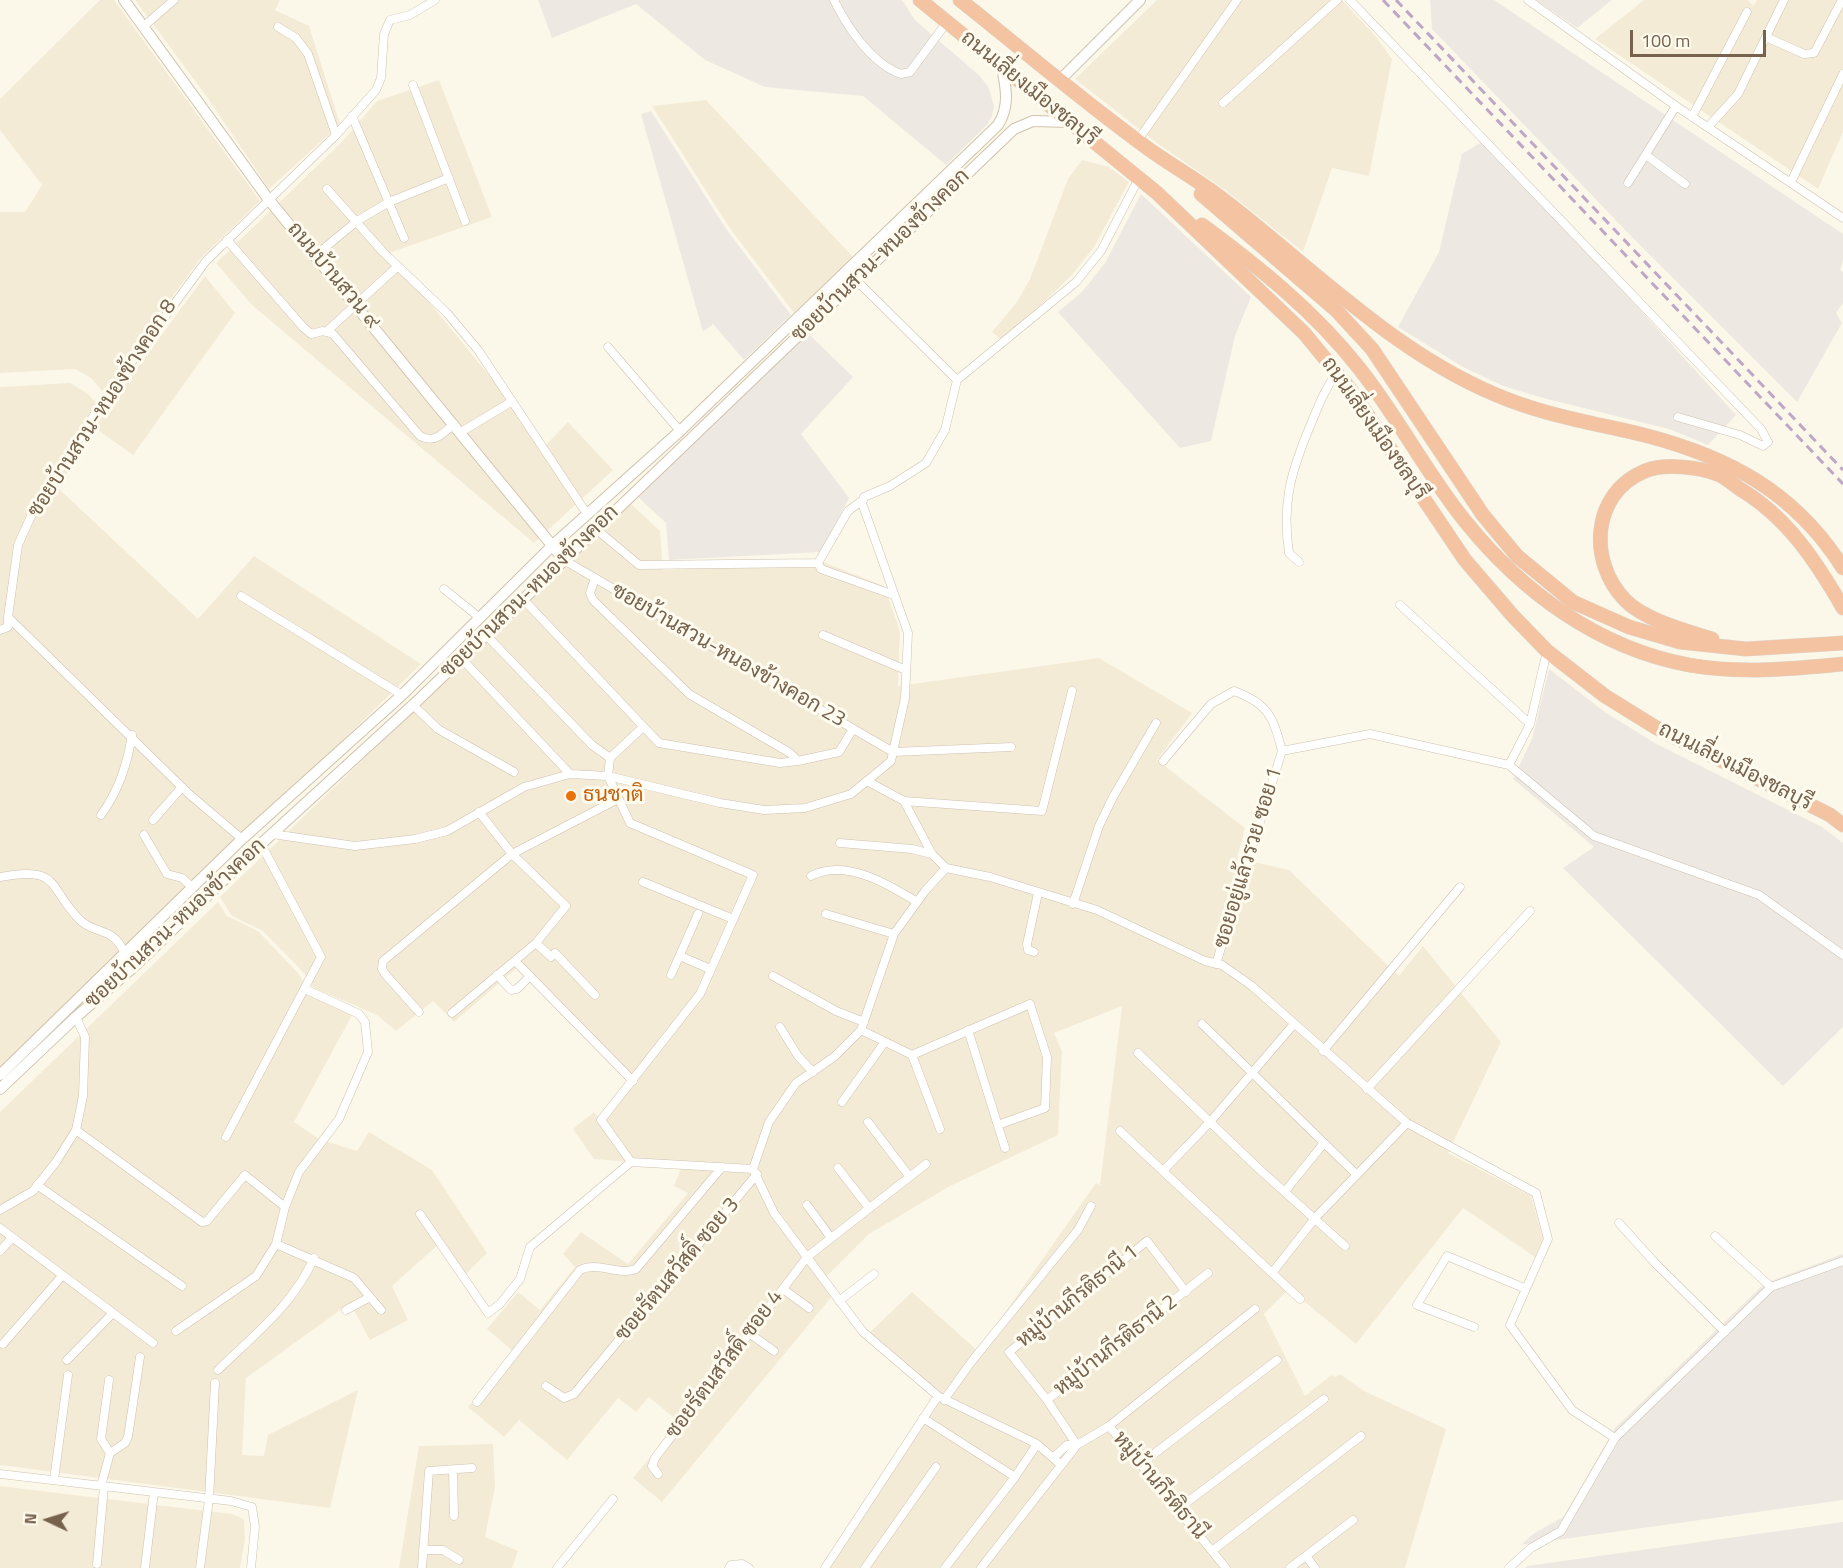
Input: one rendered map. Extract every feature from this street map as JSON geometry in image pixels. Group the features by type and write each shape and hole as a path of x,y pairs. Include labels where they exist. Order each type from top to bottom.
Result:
{"highway":[{"name":"ถนนเลี่ยงเมืองชลบุรี","path":"920,0 1158,193 1304,333 1337,373 1465,560 1513,616 1547,651 1605,696 1655,727 1810,804 1843,825"},
{"name":"ถนนเลี่ยงเมืองชลบุรี","path":"960,0 1149,149 1223,199 1423,357 1465,381 1509,400 1551,414 1688,448 1731,464 1779,494 1826,542 1843,568"},
{"path":"1149,149 1312,289 1372,349 1483,514 1517,556 1573,602 1629,627 1680,642 1746,649 1843,643"},
{"path":"1158,193 1270,278 1331,334 1385,402 1464,520 1512,573 1564,616 1626,647 1689,665 1746,670 1843,664"},
{"path":"1746,649 1656,620 1626,602 1605,573 1598,544 1604,514 1619,488 1646,470 1678,467 1717,474 1762,502 1797,537 1843,608"}],"main road":[{"name":"ถนนบ้านสวน ๙","path":"124,0 269,200 564,560"},
{"path":"1061,79 1140,0"},
{"name":"ซอยบ้านสวน-หนองข้างคอก","path":"0,1075 242,839 402,695 553,545 680,431 998,125 1004,116 1007,95 1002,67"},
{"name":"ซอยบ้านสวน-หนองข้างคอก","path":"0,1089 413,705 1014,129 1034,122 1070,122"},
{"path":"184,896 195,910"}],"street":[{"path":"144,26 174,0"},
{"name":"ซอยบ้านสวน-หนองข้างคอก 8","path":"8,617 18,545 32,514 103,401 182,289 227,240 336,135 376,90 381,78 384,34 390,20 410,15 435,0"},
{"path":"834,0 841,15 878,60 901,74 910,72 947,22"},
{"path":"1138,140 1237,0"},
{"path":"1223,103 1337,0"},
{"path":"1350,0 1767,435 1768,442 1763,446 1740,435 1678,417"},
{"path":"1528,0 1676,106 1843,218"},
{"path":"1708,127 1738,94 1784,0"},
{"path":"1766,37 1804,54 1814,53 1842,0"},
{"path":"1692,117 1747,12"},
{"path":"278,27 296,38 308,54 336,135"},
{"path":"1791,182 1843,74"},
{"path":"412,86 465,221"},
{"path":"1628,183 1676,106"},
{"path":"352,116 404,238"},
{"path":"1646,155 1685,184"},
{"path":"316,255 357,221 389,202 448,178"},
{"path":"818,563 848,511 864,504 870,492 890,486 926,463 945,430 957,380 1076,282 1101,251 1139,178"},
{"path":"327,189 383,252 455,322 478,350 587,514"},
{"path":"227,240 303,327 311,334 326,332 333,334 420,436 428,440 435,440 511,402"},
{"path":"326,332 398,266"},
{"path":"856,280 957,380"},
{"path":"608,347 680,431"},
{"path":"1299,562 1289,553 1286,521 1287,492 1295,460 1317,406 1337,373"},
{"path":"272,834 356,846 415,839 447,831 524,787 570,774 608,776 720,803 764,810 805,808 851,794 891,761 905,698 908,633 864,504"},
{"path":"596,529 639,566 818,563"},
{"name":"ซอยบ้านสวน-หนองข้างคอก 23","path":"564,560 893,753"},
{"path":"818,563 821,569 894,595"},
{"path":"595,578 590,593 593,600 689,694 790,753 798,761"},
{"path":"444,589 480,618"},
{"path":"241,596 402,695"},
{"path":"523,599 659,743 780,763 839,752 853,729"},
{"path":"1401,606 1530,724"},
{"path":"0,630 8,627 8,617"},
{"path":"8,617 132,735 182,787 242,839"},
{"path":"486,635 592,745 610,758"},
{"path":"823,635 906,670"},
{"path":"1509,765 1530,724 1547,651"},
{"path":"461,658 570,774"},
{"path":"867,781 904,801 1042,811 1072,691"},
{"path":"1163,761 1211,704 1234,692 1254,698 1273,717 1281,751 1370,734 1509,765 1594,836 1759,895 1843,955"},
{"path":"413,705 438,729 514,772"},
{"path":"1073,904 1108,806 1156,723"},
{"path":"632,1162 601,1120 700,994 753,875 630,823 608,776 610,758 643,727"},
{"path":"101,815 118,786 128,758 132,735"},
{"path":"893,753 1011,747"},
{"name":"ซอยอยู่แล้วรวย ซอย 1","path":"1216,964 1281,751"},
{"path":"153,820 182,787"},
{"path":"419,1012 385,974 382,969 383,961 512,854 618,799"},
{"path":"904,801 932,854 946,868 990,877 1096,910 1216,964 1252,986 1407,1123 1536,1193 1548,1239 1524,1288 1510,1325 1572,1410 1616,1438"},
{"path":"452,1013 536,943 566,906 512,854 480,812"},
{"path":"144,835 167,874 182,878 192,887"},
{"path":"840,843 912,849 932,854"},
{"path":"226,1137 320,960 320,954 261,844"},
{"path":"946,868 894,934 862,1026 834,1057 796,1083 769,1122 755,1171 774,1213 863,1332 941,1398 1037,1444 1060,1464"},
{"path":"811,876 821,871 851,872 892,886 917,902"},
{"path":"0,877 16,874 42,876 53,881 82,922 108,932 120,942 124,952"},
{"path":"643,882 733,919"},
{"path":"1323,1051 1460,887"},
{"path":"1034,952 1029,950 1027,944 1038,893"},
{"path":"1367,1089 1530,910"},
{"path":"826,914 894,934"},
{"path":"671,975 698,915"},
{"path":"536,943 551,957 555,954 595,995"},
{"path":"680,956 710,969"},
{"path":"515,960 633,1081"},
{"path":"497,975 511,990 517,989 530,976"},
{"path":"773,976 862,1026 884,1043 912,1055 940,1129"},
{"path":"176,1331 256,1276 276,1244 285,1207 299,1172 339,1119 364,1066 368,1052 364,1022 359,1014 305,989"},
{"path":"912,1055 1030,1004 1047,1058 1045,1108 998,1125"},
{"path":"0,1210 33,1191 76,1130 82,1108 85,1036 76,1017"},
{"path":"1202,1024 1357,1175"},
{"path":"1163,1171 1210,1122 1294,1024"},
{"path":"780,1027 798,1056 813,1072"},
{"path":"968,1030 1005,1148"},
{"path":"842,1102 884,1043"},
{"path":"1138,1053 1345,1246"},
{"path":"868,1122 909,1176"},
{"path":"1272,1273 1316,1218 1407,1123"},
{"path":"76,1130 202,1222 207,1221 245,1174 285,1207"},
{"path":"1120,1131 1300,1299"},
{"path":"1286,1190 1324,1143"},
{"path":"420,1214 488,1313 500,1304 520,1279 530,1247 632,1162 755,1171"},
{"name":"ซอยรัตนสวัสดิ์ ซอย 4","path":"658,1474 652,1466 655,1458 807,1257 926,1164"},
{"path":"477,1402 580,1270 590,1266 629,1271 636,1269 722,1167"},
{"path":"838,1168 869,1208"},
{"name":"ซอยรัตนสวัสดิ์ ซอย 3","path":"546,1386 564,1398 570,1398 599,1366 755,1171"},
{"path":"38,1185 182,1286"},
{"path":"807,1205 831,1238"},
{"path":"825,1568 923,1418 1078,1230 1091,1206"},
{"path":"1619,1223 1655,1263 1725,1332"},
{"path":"0,1228 153,1343"},
{"path":"1715,1236 1771,1287"},
{"path":"0,1251 12,1238"},
{"name":"หมู่บ้านกีรติธานี 1","path":"1047,1400 1009,1352 1148,1241 1186,1292"},
{"path":"276,1244 314,1258 354,1278 381,1310"},
{"path":"1474,1327 1417,1305 1447,1256 1524,1288"},
{"path":"218,1370 290,1300 304,1280 314,1258"},
{"path":"1509,1568 1531,1548 1561,1531 1616,1438 1771,1287 1843,1261"},
{"name":"หมู่บ้านกีรติธานี 2","path":"1047,1400 1208,1273"},
{"path":"839,1301 874,1274"},
{"path":"3,1344 62,1276"},
{"path":"783,1288 809,1308"},
{"path":"346,1310 370,1297"},
{"path":"1108,1426 1255,1309"},
{"path":"67,1360 112,1314"},
{"path":"749,1333 774,1351"},
{"path":"97,1564 102,1486 110,1454 128,1437 140,1357"},
{"path":"1142,1464 1277,1360"},
{"path":"54,1480 68,1375"},
{"path":"110,1380 101,1439 110,1454"},
{"path":"200,1568 209,1499 215,1383"},
{"path":"1178,1509 1324,1399"},
{"path":"1047,1400 1077,1445"},
{"path":"923,1418 1015,1477"},
{"name":"หมู่บ้านกีรติธานี","path":"981,1568 1060,1464 1073,1453 1077,1445 1108,1426 1142,1464 1226,1568"},
{"path":"1212,1551 1361,1436"},
{"path":"958,1568 948,1564 1015,1477 1037,1444"},
{"path":"1053,1458 1067,1445 1077,1445"},
{"path":"865,1568 936,1467"},
{"path":"422,1568 429,1471 472,1468"},
{"path":"453,1470 454,1516"},
{"path":"0,1474 209,1499 252,1507 255,1527 251,1568"},
{"path":"145,1568 154,1492"},
{"path":"557,1568 613,1499"},
{"path":"1290,1568 1353,1520"},
{"path":"423,1550 442,1550 459,1560"},
{"path":"1306,1556 1315,1568"},
{"path":"729,1568 742,1564 749,1568"}],"shaded area":[{"path":"100,0 114,0 260,201 200,259 103,392 91,378 75,369 0,373 0,212 25,212 42,185 0,130 0,99"},
{"path":"135,0 280,0 275,10 309,26 340,124 269,189 207,97"},
{"path":"538,0 902,0 915,20 980,76 989,88 994,106 992,116 987,125 946,165 863,96 765,87 705,60 636,4 552,38"},
{"path":"1157,0 1342,0 1377,38 1392,59 1369,176 1332,168 1303,252 1225,190 1157,143 1075,79"},
{"path":"1430,0 1494,0 1843,234 1843,261 1840,270 1843,272 1843,303 1836,313 1842,323 1797,402 1630,235 1432,29"},
{"path":"1536,0 1612,0 1577,28"},
{"path":"1644,0 1748,0 1753,6 1757,0 1843,0 1843,132 1818,189 1595,39"},
{"path":"439,80 492,217 389,253 546,445 568,422 613,470 534,543 252,305 216,263 342,142 377,101"},
{"path":"706,100 853,257 794,313 729,227 652,106"},
{"path":"651,111 727,230 791,315 744,360 713,324 703,332 641,114"},
{"path":"1485,140 1736,415 1708,445 1669,429 1503,386 1463,367 1398,327 1439,252 1462,154"},
{"path":"1082,160 1109,167 1129,182 1094,247 1072,275 1003,341 992,332 1017,302 1030,279 1068,179"},
{"path":"1141,194 1251,297 1235,336 1211,441 1180,448 1058,312 1082,292 1105,263"},
{"path":"205,276 235,313 133,455 95,428 58,488 198,619 254,556 421,664 0,1075 0,387 70,383 87,393 105,412"},
{"path":"808,333 853,377 801,434 849,498 821,552 669,560 666,523 637,496"},
{"path":"630,503 660,531 663,570 823,562 884,586 900,631 898,686 1099,658 1192,713 1157,760 1245,828 1237,858 1289,870 1399,976 1423,946 1501,1042 1448,1153 1531,1196 1543,1239 1535,1257 1463,1208 1356,1344 1289,1289 1264,1314 1305,1396 1331,1375 1335,1377 1340,1374 1364,1391 1446,1429 1405,1568 821,1568 937,1396 867,1335 912,1292 978,1351 1096,1183 1100,1185 1122,1006 1054,1033 1062,1051 1058,1135 950,1186 869,1234 824,1279 834,1294 662,1502 633,1478 679,1422 649,1397 636,1412 618,1398 567,1460 519,1420 504,1437 468,1407 514,1352 487,1329 518,1292 540,1310 575,1267 563,1254 581,1232 628,1264 688,1193 674,1186 682,1166 594,1159 573,1129 594,1112 602,1121 635,1083 519,966 454,1022 433,1001 396,1031 377,1015 314,988 303,972 263,931 232,916 220,897"},
{"path":"1549,669 1605,712 1653,742 1822,827 1843,843 1843,1027 1783,1086 1563,868 1594,847 1513,779 1532,739"},
{"path":"218,902 227,916 258,931 297,972 308,988 356,1008 294,1122 319,1139 357,1151 369,1132 432,1170 487,1253 466,1274 439,1244 392,1286 408,1320 370,1340 350,1303 246,1378 242,1455 264,1456 268,1435 358,1390 330,1508 0,1465 0,1112"},
{"path":"1843,1254 1843,1500 1521,1545 1533,1534 1563,1517 1615,1428 1765,1283"},
{"path":"493,1444 495,1487 485,1537 518,1551 512,1568 399,1568 419,1446"},
{"path":"0,1486 232,1514 244,1519 245,1539 240,1568 0,1568"},
{"path":"1843,1522 1843,1568 1525,1568 1527,1566"}],"railway":[{"path":"1383,0 1843,484"},
{"path":"1396,0 1843,470"}],"place":[{"name":"ธนชาติ","path":"571,796"}]}
